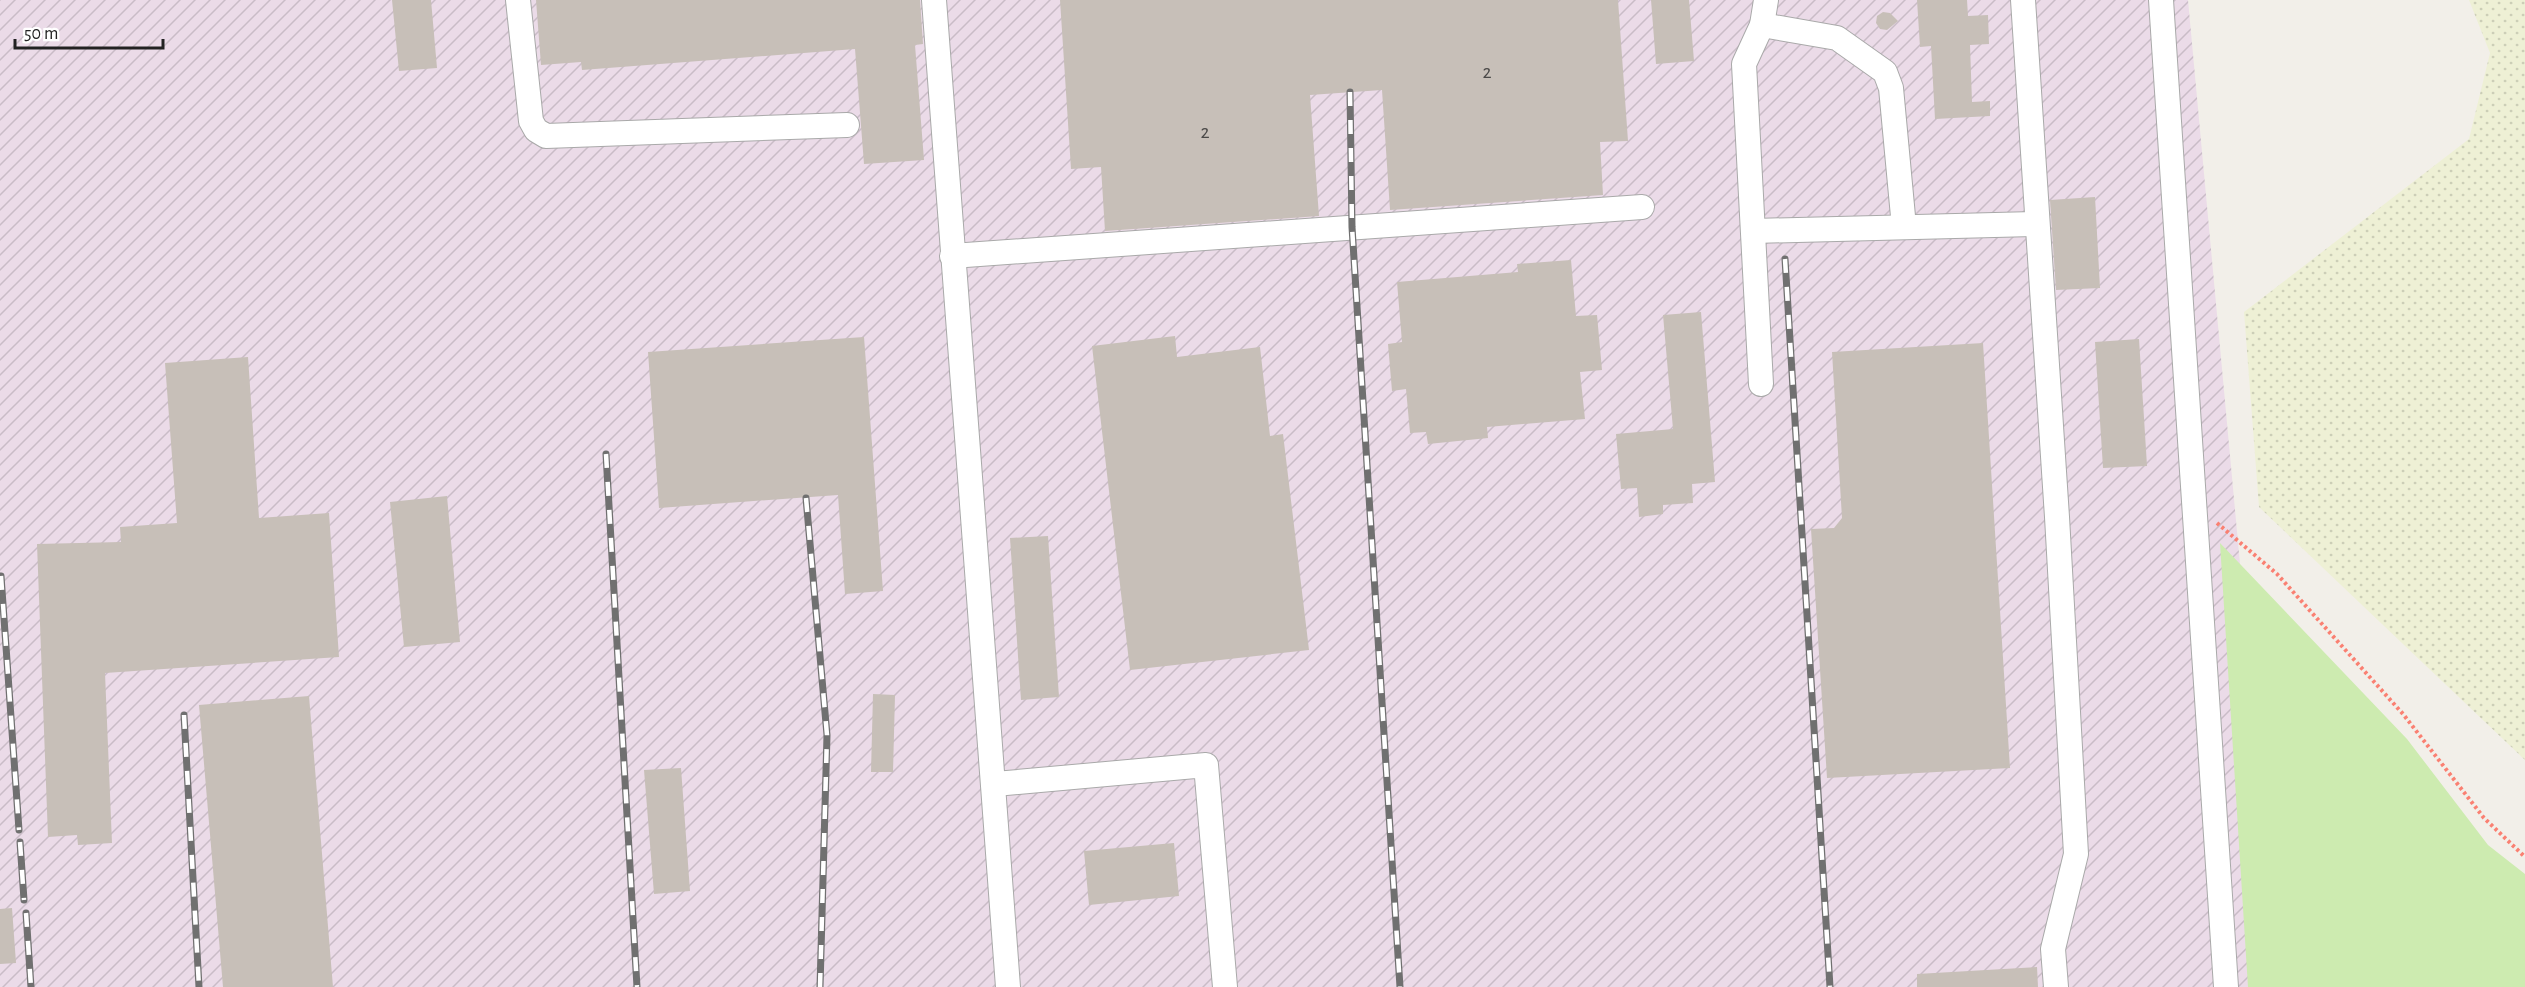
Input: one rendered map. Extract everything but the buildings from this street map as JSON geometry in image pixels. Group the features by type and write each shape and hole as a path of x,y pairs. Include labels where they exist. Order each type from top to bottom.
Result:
{"lane":[{"path":"518,0 531,121 536,130 546,136 848,125"},
{"path":"934,0 1008,987"},
{"path":"1761,384 1744,64 1762,25 1766,0"},
{"path":"2023,0 2058,528 2076,854 2053,949 2056,987"},
{"path":"2161,0 2226,987"},
{"path":"1762,25 1837,38 1885,72 1891,88 1904,227"},
{"path":"952,256 1642,207"},
{"path":"1754,231 2037,224"},
{"path":"994,784 1206,765 1226,987"}],"path":[{"path":"2194,503 2277,574 2403,714 2484,818 2525,857"}],"shaded area":[{"path":"0,0 2188,0 2279,987 0,987"}],"green space":[{"path":"2469,0 2525,0 2525,760 2259,507 2244,312 2469,139 2490,53"},
{"path":"2220,543 2407,739 2488,845 2525,874 2525,987 2248,987"}],"railway":[{"path":"1350,92 1352,227 1400,987"},
{"path":"1785,259 1830,987"},
{"path":"606,454 637,987"},
{"path":"806,498 827,735 820,987"},
{"path":"1,576 19,830"},
{"path":"184,715 199,987"},
{"path":"20,842 24,900"},
{"path":"26,913 31,987"}]}
